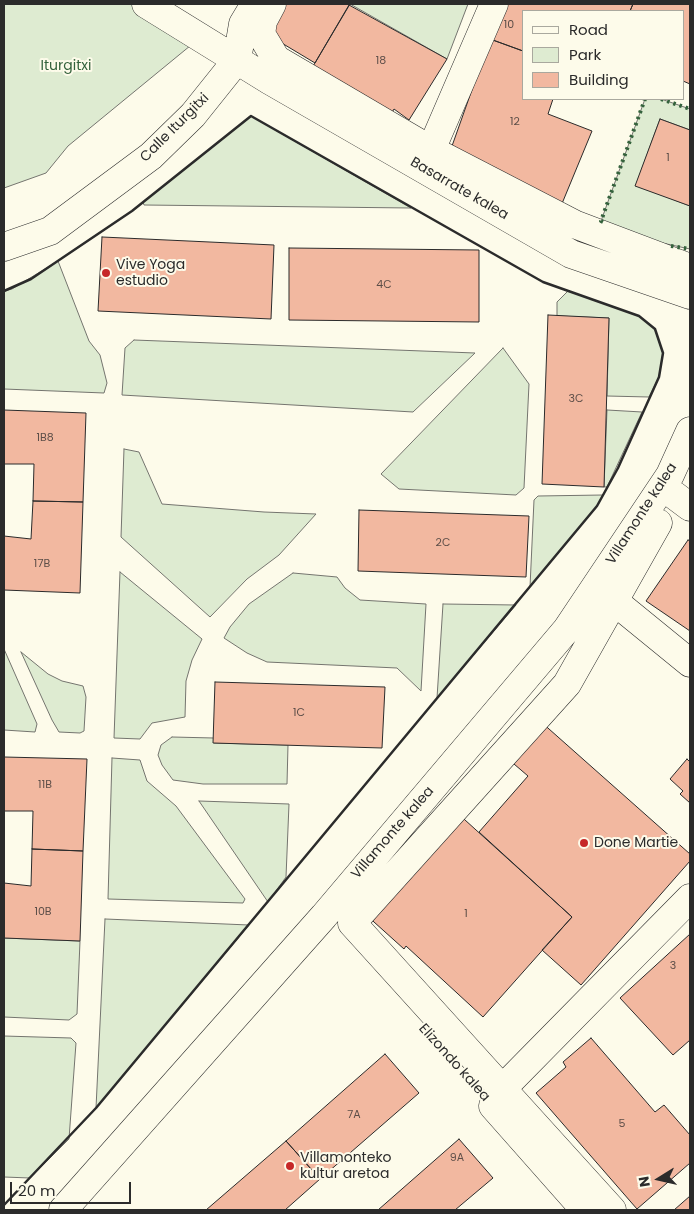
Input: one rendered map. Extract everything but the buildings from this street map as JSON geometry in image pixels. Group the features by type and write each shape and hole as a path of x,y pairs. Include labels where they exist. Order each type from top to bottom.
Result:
{"street":[{"name":"Basarrate kalea","path":"146,4 237,60 571,254 690,295"},
{"name":"Calle Iturgitxi","path":"4,247 50,231 151,156 193,115 237,60 243,24 255,4"},
{"path":"272,4 263,21 261,34 276,59 431,150 574,224 690,268"},
{"path":"431,150 494,4"},
{"name":"Villamonte kalea","path":"63,1210 324,916 567,629 670,475 690,431"},
{"path":"612,1210 352,923 567,684 614,601 682,501 690,466"},
{"path":"614,601 690,663"},
{"path":"502,1089 690,898"},
{"name":"Elizondo kalea","path":"324,916 585,1210"}],"green space":[{"name":"Iturgitxi","path":"4,4 160,4 207,32 68,146 46,173 4,188"},
{"path":"350,4 468,4 447,59"},
{"path":"645,100 664,100 690,109 690,130 660,119 636,185 690,206 690,249 648,240 601,221"},
{"path":"251,116 411,208 144,205 143,202"},
{"path":"58,261 89,341 100,355 107,383 104,393 4,389 4,291 12,289"},
{"path":"568,291 639,316 655,329 663,353 659,377 649,397 607,396 609,318 557,316 557,302"},
{"path":"134,340 475,353 413,412 122,395 125,348"},
{"path":"503,348 529,384 524,488 516,495 399,489 381,474"},
{"path":"607,410 642,412 607,487 604,487"},
{"path":"124,449 139,452 162,504 316,514 279,555 247,579 210,617 121,537"},
{"path":"603,495 597,506 530,587 534,500 538,496"},
{"path":"120,572 202,639 192,660 186,681 185,717 152,723 140,739 114,738"},
{"path":"293,573 337,577 345,588 360,600 426,604 421,691 397,668 267,662 247,653 224,638 230,627 249,604"},
{"path":"443,604 516,605 437,698"},
{"path":"4,649 37,724 35,732 4,730"},
{"path":"21,652 48,674 62,681 83,686 86,697 84,731 80,733 59,732"},
{"path":"172,737 214,738 214,743 288,745 287,784 203,784 173,780 162,765 158,755 161,745"},
{"path":"112,758 140,760 147,781 176,806 245,899 243,903 108,899"},
{"path":"199,801 289,804 286,877 268,902"},
{"path":"105,919 249,925 96,1108"},
{"path":"4,938 80,941 77,1014 69,1020 4,1017"},
{"path":"4,1036 71,1038 76,1043 69,1139 30,1178 4,1177"}],"hedge":[{"path":"603,222 601,221 645,100"},
{"path":"664,100 690,109"},
{"path":"671,246 690,249"}],"wall":[{"path":"4,291 31,279 132,211 251,116 543,282 639,316 655,329 663,353 659,377 618,468 597,506 96,1108 4,1205"}],"place":[{"name":"Vive Yoga estudio","path":"106,273"},
{"name":"Done Martie","path":"584,843"},
{"name":"Villamonteko kultur aretoa","path":"290,1166"}]}
